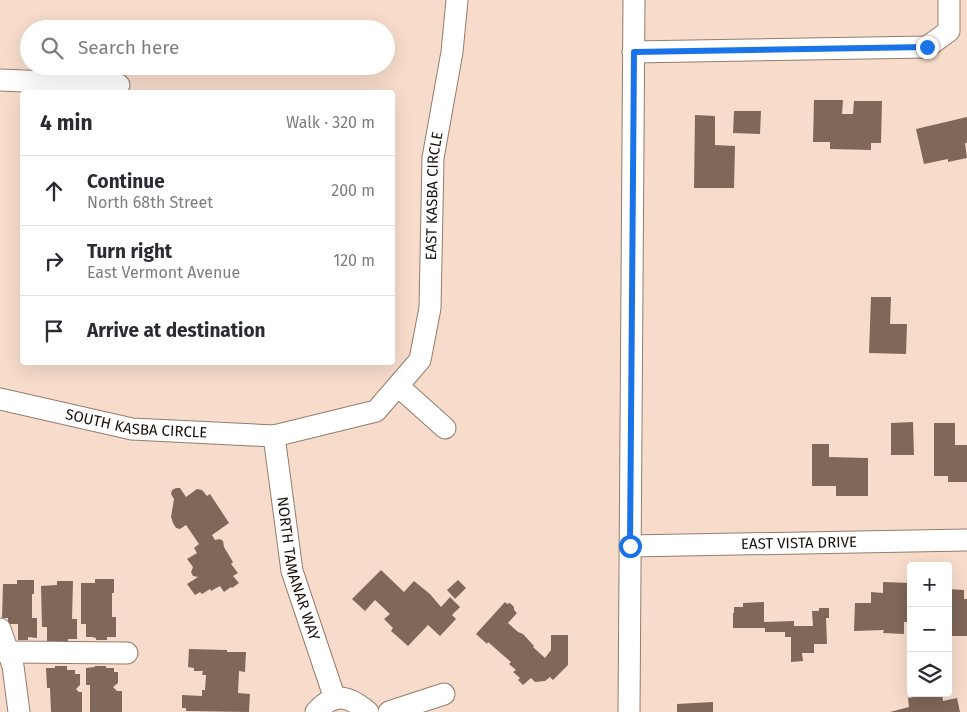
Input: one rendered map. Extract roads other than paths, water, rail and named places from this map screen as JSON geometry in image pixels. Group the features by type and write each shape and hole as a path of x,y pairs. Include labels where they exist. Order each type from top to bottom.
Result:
{"street":[{"name":"EAST KASBA CIRCLE","path":"274,436 376,412 420,360 430,308 433,158 452,52 457,0"},
{"path":"629,712 634,0"},
{"path":"634,52 927,47 949,31 949,0"},
{"path":"0,80 119,85"},
{"path":"398,386 445,428"},
{"name":"SOUTH KASBA CIRCLE","path":"0,398 132,429 274,436"},
{"name":"NORTH TAMANAR WAY","path":"274,436 292,571 335,699"},
{"name":"EAST VISTA DRIVE","path":"630,546 967,540"},
{"path":"0,629 12,666 20,712"},
{"path":"8,652 127,653"},
{"path":"389,712 444,694"},
{"path":"316,712 323,704 335,699 346,698 354,700 368,712"}]}
